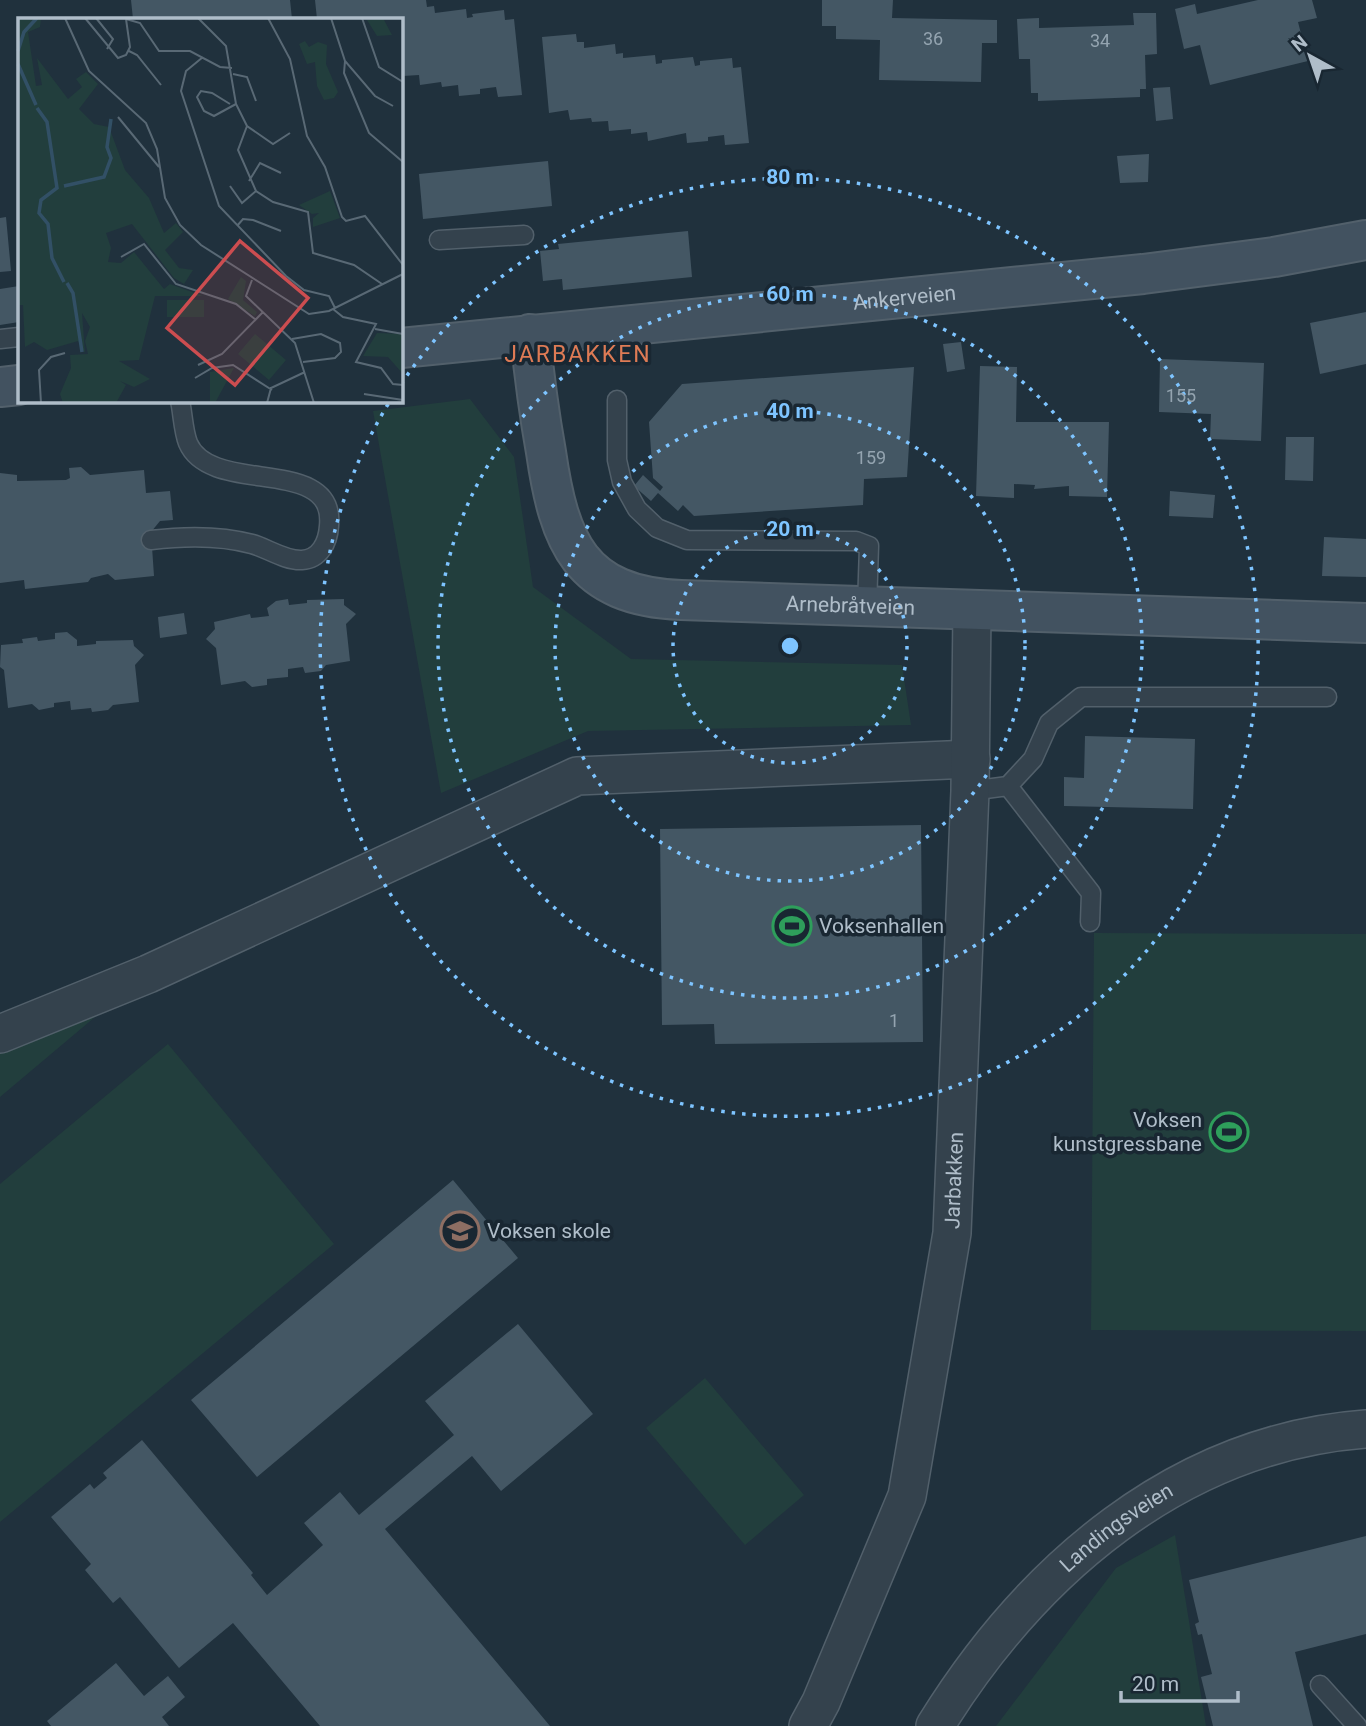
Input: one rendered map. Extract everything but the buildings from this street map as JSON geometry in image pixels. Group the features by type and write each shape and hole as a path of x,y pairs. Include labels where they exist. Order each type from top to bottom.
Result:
{"street":[{"name":"Ankerveien","path":"402,348 1143,274 1274,257 1366,240"},
{"name":"Arnebråtveien","path":"530,334 552,492 558,516 576,553 602,579 626,592 656,599 1366,623"},
{"path":"0,387 18,385"},
{"name":"Jarbakken","path":"808,1726 907,1496 952,1233 970,775 972,610"},
{"path":"0,1034 148,974 577,776 970,775"},
{"name":"Landingsveien","path":"935,1726 971,1673 1037,1592 1069,1560 1137,1507 1199,1473 1272,1446 1366,1429"}],"lane":[{"path":"439,240 524,235"},
{"path":"0,339 18,337"},
{"path":"617,400 617,460 622,482 647,521 687,540 856,541 869,546 867,607"},
{"path":"151,540 217,538 252,544 303,560 318,554 328,538 330,515 319,495 307,486 244,475 216,467 199,457 188,443 180,402"},
{"path":"1008,786 1033,759 1049,723 1082,696 1327,698"},
{"path":"970,775 1008,786 1091,893 1090,922"},
{"path":"1320,1685 1357,1726"}],"green space":[{"path":"470,399 514,457 533,587 631,659 902,665 911,725 588,731 441,793 373,411"},
{"name":"Voksen kunstgressbane","path":"1094,933 1366,934 1366,1331 1091,1330"},
{"path":"114,1001 0,1097 0,1048"},
{"path":"168,1044 334,1244 0,1522 0,1184"},
{"path":"705,1378 804,1495 745,1545 646,1428"},
{"path":"1175,1535 1206,1726 996,1726 1116,1568"}],"place":[{"name":"Voksenhallen","path":"792,926"},
{"name":"Voksen kunstgressbane","path":"1229,1132"},
{"name":"Voksen skole","path":"460,1231"}],"district":[{"name":"JARBAKKEN","path":"578,354"}]}
